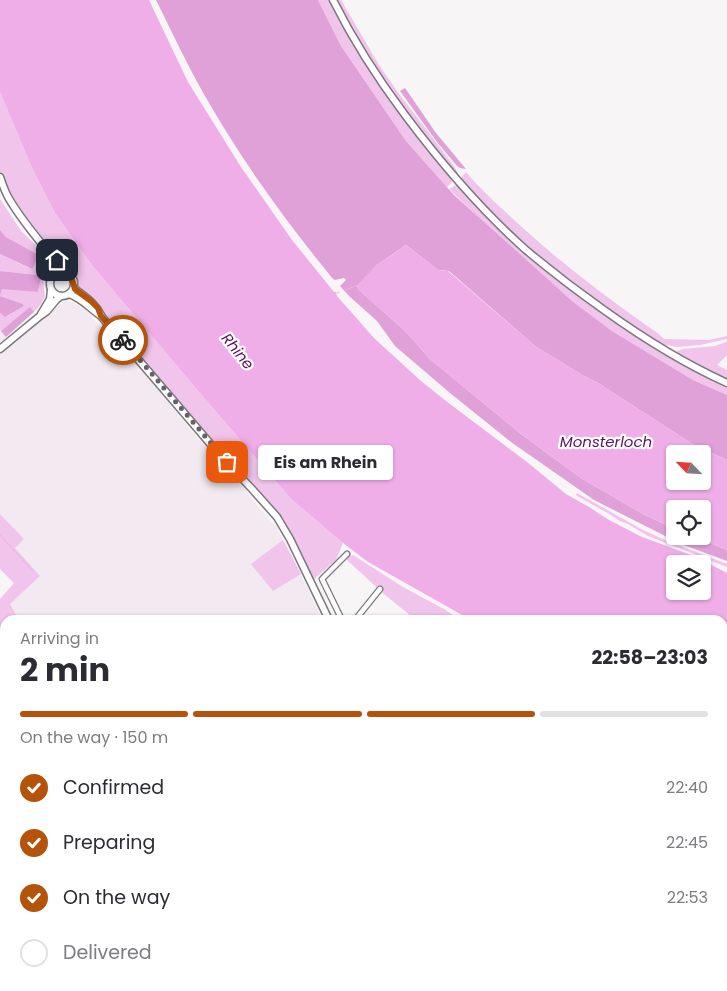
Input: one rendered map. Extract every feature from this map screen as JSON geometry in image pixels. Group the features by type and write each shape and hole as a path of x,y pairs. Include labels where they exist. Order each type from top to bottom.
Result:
{"street":[{"path":"332,0 388,91 432,150 492,218 525,249 565,282 617,319 660,348 727,383"},
{"path":"0,177 7,195 18,213 64,272 71,276 75,289 98,308 101,316"},
{"path":"40,316 50,299 51,290 49,283 55,273 55,266 50,253"},
{"path":"55,273 64,272"},
{"path":"69,294 74,286"},
{"path":"51,290 54,294 61,296"},
{"path":"0,349 47,311 61,296 69,294 82,300 101,316 285,528 326,615"},
{"path":"312,585 322,579 347,554"},
{"path":"322,579 340,615"},
{"path":"359,615 380,589"}],"shaded area":[{"path":"156,0 318,0 341,46 406,141 454,195 572,301 612,331 693,380 727,395 727,460 711,453 711,445 694,445 598,383 535,346 449,271 438,270 406,245 377,265 357,286 358,289 405,331 430,359 521,434 581,478 643,514 666,525 666,536 594,500 511,442 395,346 377,321 340,286 346,280 344,278 333,279 300,238 225,130"},
{"path":"318,0 329,0 347,32 452,179 452,182 447,187 406,141 341,46"},
{"path":"336,0 341,0 379,65 454,166 458,173 457,175 395,98 360,44"},
{"path":"405,88 436,133 466,169 457,166 437,142 400,91"},
{"path":"0,92 32,168 55,213 91,264 291,499 343,543 336,560 313,580 293,538 99,307 77,288 75,276 71,271 63,267 33,231 10,195 0,172"},
{"path":"466,172 529,234 583,279 664,339 709,340 727,336 727,339 700,345 677,347 660,344 644,335 542,260 491,213 461,180"},
{"path":"456,185 490,219 642,339 674,359 727,386 727,395 693,380 612,331 572,301 449,189"},
{"path":"0,199 21,231 43,252 50,268 43,282 45,296 41,304 34,312 30,308 1,331 0,313 5,317 24,306 0,296 2,288 38,292 41,278 38,275 0,271 0,254 31,269 39,255 6,237 0,230"},
{"path":"0,230 6,237 39,255 32,269 0,254"},
{"path":"0,271 38,275 41,278 38,292 2,289 0,296"},
{"path":"0,296 24,306 5,317 0,313"},
{"path":"65,300 87,311 105,333 114,339 131,357 194,434 245,489 276,527 319,613 315,615 16,615 10,604 40,576 14,548 24,539 0,514 0,329 13,345"},
{"path":"30,307 34,312 6,337 1,331"},
{"path":"727,340 727,355 717,365 727,370 727,380 703,370 677,353 677,351 683,349 715,346"},
{"path":"577,493 643,530 666,540 666,543 648,536 576,495"},
{"path":"0,514 24,539 15,548 40,576 10,604 16,615 0,615 0,599 14,583 0,569"},
{"path":"283,540 301,574 273,591 251,564"},
{"path":"711,544 727,550 727,561 684,545"},
{"path":"671,545 678,545 704,555 696,555"},
{"path":"353,555 403,587 453,615 410,615 385,595 346,557"},
{"path":"711,558 727,564 727,567 711,561"}],"water":[{"name":"Rhine","path":"0,0 149,0 188,82 241,167 292,240 374,338 421,381 566,494 642,537 691,555 666,555 666,600 711,600 711,565 727,573 727,615 462,615 368,562 291,499 91,264 55,213 32,168 0,92"},
{"name":"Monsterloch","path":"406,245 438,270 448,271 535,346 598,383 694,445 666,445 666,490 711,490 711,453 727,460 727,550 711,544 711,500 666,500 666,525 643,514 581,478 521,434 430,359 405,331 356,286 377,265"}],"waterway":[{"path":"345,290 356,286"},
{"path":"0,535 32,570"}],"way so far":[{"path":"123,340 227,462"}],"place":[{"name":"Eis am Rhein","path":"227,462"}],"route":[{"path":"57,260 64,272 71,276 75,289 98,308 101,316 123,340"}]}
